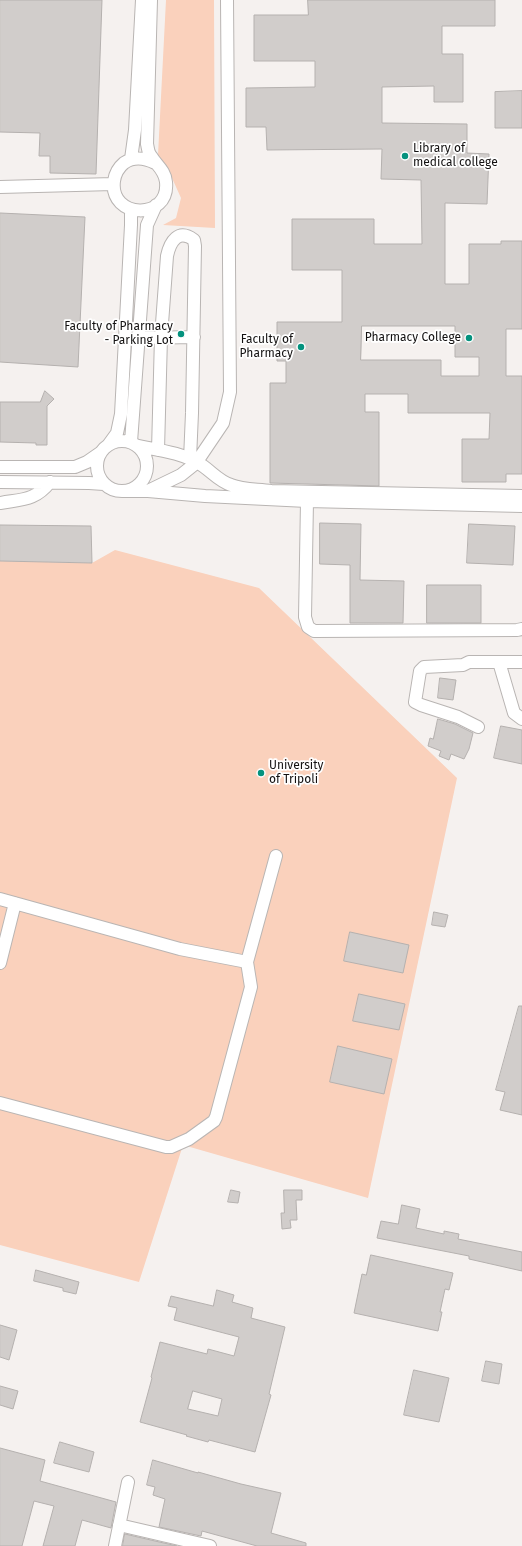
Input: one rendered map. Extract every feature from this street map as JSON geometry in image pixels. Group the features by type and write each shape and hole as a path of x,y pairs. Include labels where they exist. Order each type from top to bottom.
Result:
{"street":[{"path":"131,159 135,130 142,0"},
{"path":"151,0 147,144 149,154 156,163 163,172 166,184 164,196 156,205 148,210 139,211 123,205 114,192 113,184 118,169 131,159 144,158 156,163"},
{"path":"148,491 181,475 193,461 223,423 230,392 228,0"},
{"path":"0,187 113,184"},
{"path":"126,491 133,489 139,484 144,479 147,472 146,458 134,444 147,225 156,205"},
{"path":"0,467 75,467 87,462 100,453 117,433 121,414 131,209"},
{"path":"158,450 161,337 167,256 169,245 173,240 183,236 190,237 194,240 195,246 193,461"},
{"path":"140,338 194,337"},
{"path":"109,444 116,441 124,441 177,454 203,466 221,481 233,486 271,491 522,496"},
{"path":"100,453 96,463 98,475 104,484 114,490 307,501 522,506"},
{"path":"0,482 104,484"},
{"path":"0,503 37,496 50,482"},
{"path":"307,501 305,617 308,627 314,631 517,630 522,628"},
{"path":"478,727 458,717 416,702 420,671 424,668 463,665 469,662 522,662"},
{"path":"499,662 514,713 522,719"},
{"path":"0,1103 166,1147 171,1147 190,1139 214,1121 251,987 247,962 276,856"},
{"path":"0,899 180,949 247,962"},
{"path":"0,963 15,903"},
{"path":"114,1546 128,1482"},
{"path":"119,1525 210,1546"}],"shaded area":[{"path":"166,0 214,0 215,228 163,225 176,218 181,198 172,178 158,155"},
{"path":"115,550 259,588 457,778 368,1198 183,1145 139,1282 0,1245 0,561 92,563"}],"building":[{"path":"0,0 102,0 96,174 50,173 50,156 39,156 40,133 0,132"},
{"path":"308,0 495,0 495,26 442,26 442,54 463,54 463,102 434,102 434,86 382,87 382,123 467,124 467,153 489,154 487,204 445,203 445,284 469,284 469,244 501,244 501,241 522,241 522,329 506,329 506,376 522,376 522,474 506,474 506,482 462,482 462,439 489,439 490,413 408,413 408,394 365,394 365,412 379,412 379,486 270,483 270,383 286,383 286,361 277,361 277,322 342,322 342,270 292,270 292,219 374,219 374,244 422,244 421,180 381,179 382,149 267,150 266,127 246,127 246,88 315,87 315,61 254,61 254,15 308,15","holes":["362,326 455,326 455,357 479,357 479,376 441,376 441,360 361,360"]},
{"path":"522,91 522,128 495,128 495,92"},
{"path":"0,213 85,217 78,367 0,362"},
{"path":"45,391 54,399 47,406 47,445 36,445 36,443 0,442 0,402 40,402"},
{"path":"320,523 361,524 360,580 404,581 403,623 350,623 350,565 320,564"},
{"path":"469,524 515,526 513,565 467,563"},
{"path":"0,525 91,526 92,563 0,561"},
{"path":"427,585 481,585 481,623 427,623"},
{"path":"440,678 456,680 453,700 438,698"},
{"path":"438,719 455,724 473,733 469,749 464,759 451,754 449,760 439,756 441,751 428,746 430,738 433,739"},
{"path":"501,726 522,730 522,764 494,758"},
{"path":"434,912 448,915 445,927 432,925"},
{"path":"350,932 409,945 403,973 344,961"},
{"path":"359,994 405,1004 399,1030 353,1021"},
{"path":"519,1006 522,1006 522,1115 500,1110 505,1092 496,1090"},
{"path":"338,1046 392,1059 384,1094 330,1082"},
{"path":"231,1190 240,1192 238,1203 228,1202"},
{"path":"284,1190 302,1190 302,1200 296,1200 297,1220 290,1220 291,1228 282,1229 281,1213 284,1213"},
{"path":"402,1205 420,1209 416,1228 444,1234 444,1231 459,1234 458,1239 522,1252 522,1271 469,1259 469,1256 377,1238 381,1221 398,1224"},
{"path":"371,1255 453,1273 449,1290 445,1289 438,1331 354,1313 362,1274 366,1275"},
{"path":"36,1270 79,1282 76,1294 63,1291 63,1288 34,1281"},
{"path":"217,1290 234,1295 232,1302 253,1308 251,1318 285,1327 269,1394 271,1395 255,1452 209,1440 208,1442 140,1422 160,1342 207,1354 208,1349 234,1356 239,1337 174,1320 177,1308 168,1306 171,1296 213,1306","holes":["193,1391 222,1399 218,1416 188,1409"]},
{"path":"0,1325 17,1330 9,1360 0,1357"},
{"path":"486,1361 502,1364 499,1384 482,1381"},
{"path":"414,1370 449,1378 439,1422 404,1415"},
{"path":"0,1386 18,1391 13,1409 0,1405"},
{"path":"60,1442 94,1452 89,1472 54,1463"},
{"path":"0,1448 45,1460 40,1481 116,1502 111,1528 82,1520 75,1546 43,1546 54,1506 34,1501 22,1546 0,1546"},
{"path":"153,1460 198,1473 281,1493 271,1533 306,1543 306,1546 257,1546 202,1531 201,1536 159,1527 165,1499 153,1495 155,1487 147,1485"},
{"path":"125,1534 155,1541 177,1546 123,1546"}],"place":[{"name":"Library of medical college","path":"405,156"},
{"name":"Faculty of Pharmacy - Parking Lot","path":"181,334"},
{"name":"Pharmacy College","path":"469,338"},
{"name":"Faculty of Pharmacy","path":"301,347"},
{"name":"University of Tripoli","path":"261,773"}]}
